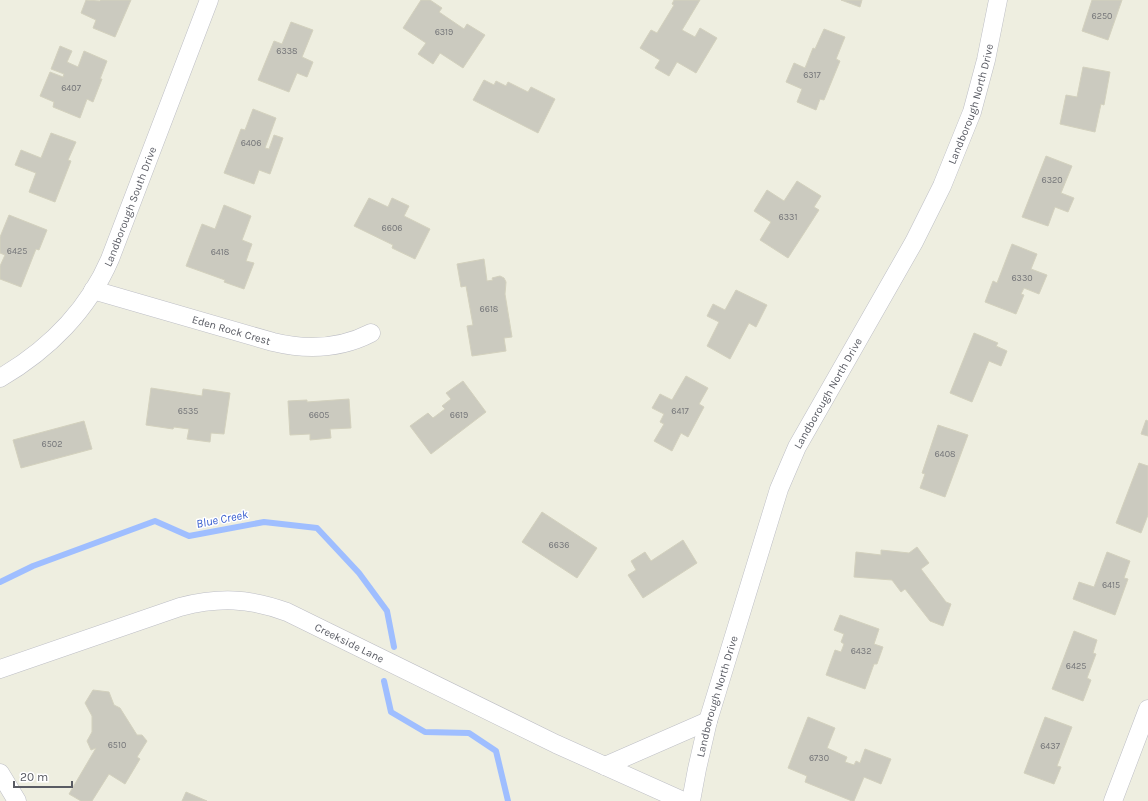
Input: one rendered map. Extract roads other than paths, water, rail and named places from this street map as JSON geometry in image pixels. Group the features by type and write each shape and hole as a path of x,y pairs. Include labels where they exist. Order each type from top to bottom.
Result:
{"street":[{"name":"Landborough South Drive","path":"0,378 25,363 52,340 83,305 99,281 110,259 209,0"},
{"name":"Landborough North Drive","path":"691,801 708,721 779,489 798,447 914,242 942,186 972,112 986,60 998,0"},
{"name":"Eden Rock Crest","path":"93,290 291,346 319,348 354,340 371,333"},
{"name":"Creekside Lane","path":"0,668 186,606 215,600 252,602 269,605 287,612 556,744 683,801"},
{"path":"1114,801 1148,709"},
{"path":"605,766 708,721"},
{"path":"0,772 17,801"}],"waterway":[{"name":"Blue Creek","path":"0,582 33,566 155,521 189,536 264,522 317,528 359,573 387,611 394,647"},
{"name":"Blue Creek","path":"384,681 391,712 425,732 469,733 496,751 508,801"}]}
